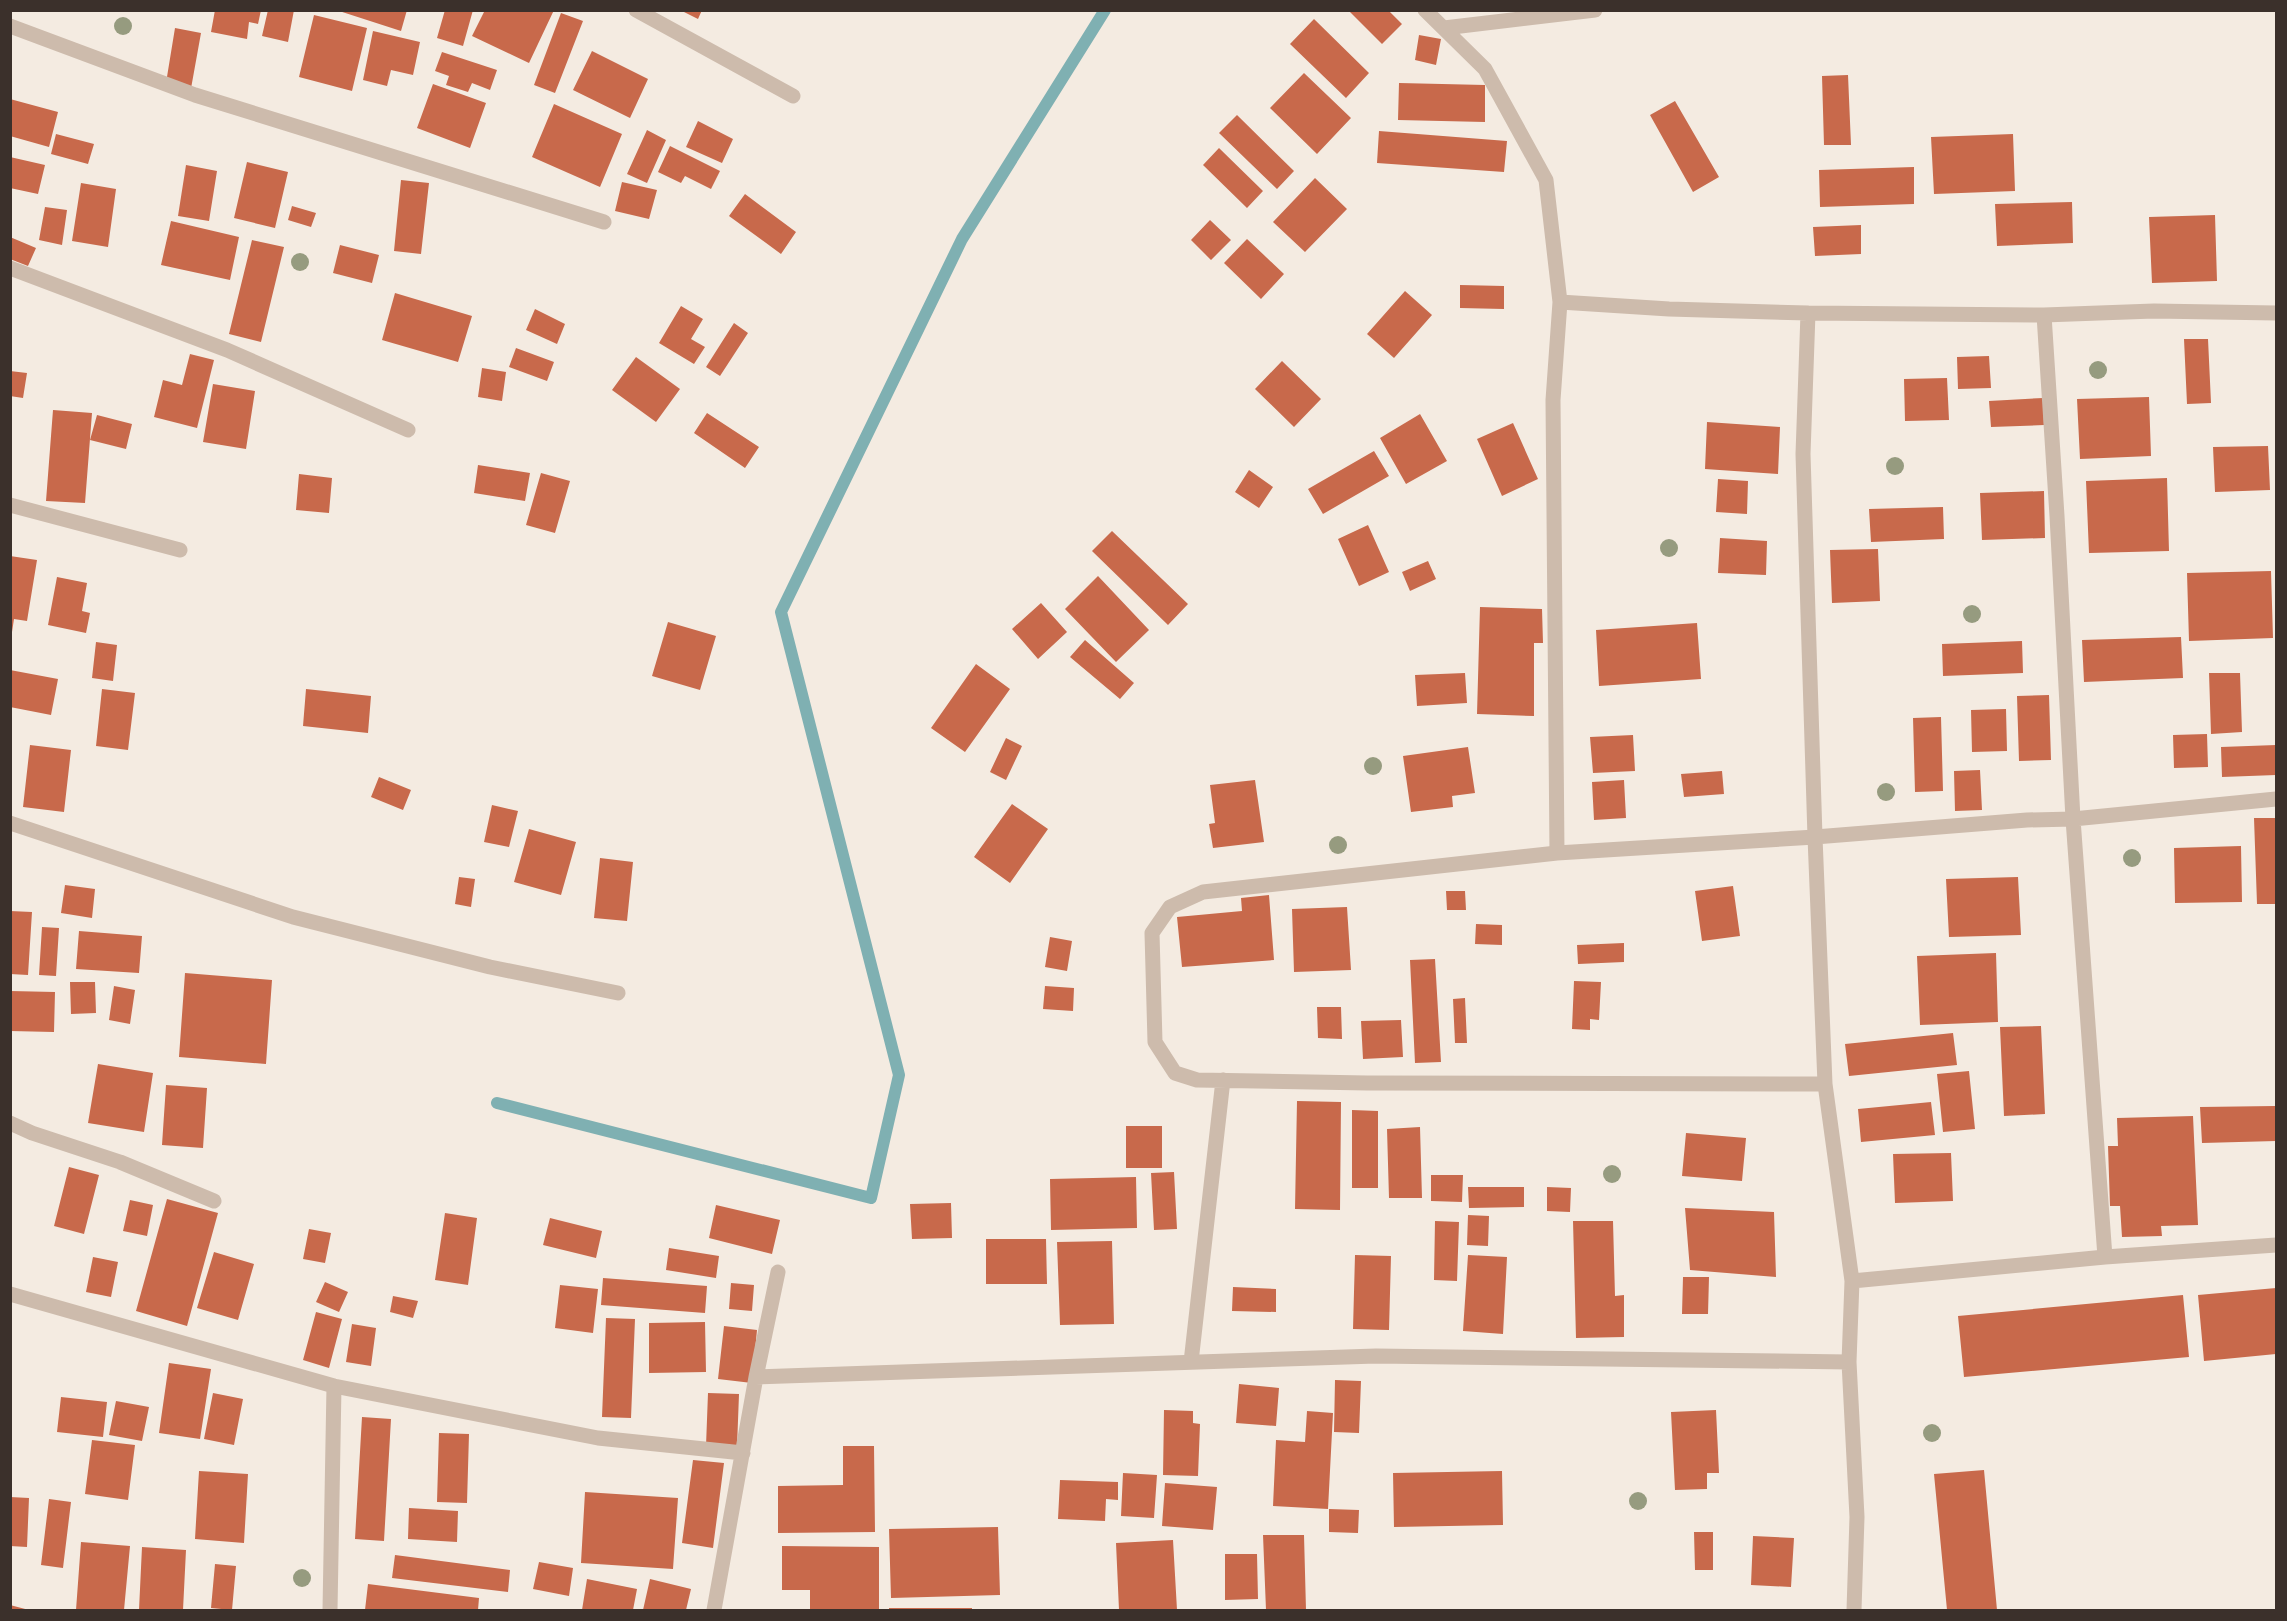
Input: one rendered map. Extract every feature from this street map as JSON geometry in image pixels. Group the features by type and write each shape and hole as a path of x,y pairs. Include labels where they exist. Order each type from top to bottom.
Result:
{"street":[{"path":"636,10 793,96"},
{"path":"1425,10 1485,69 1546,180 1560,302 1553,400 1557,853"},
{"path":"1444,28 1595,10"},
{"path":"10,26 195,95 604,222"},
{"path":"10,268 227,350 408,430"},
{"path":"1560,302 1808,314 2044,315 2154,311 2277,313"},
{"path":"1808,314 1803,454 1815,837 1825,1084 1852,1281 1850,1362 1857,1517 1854,1611"},
{"path":"2044,315 2073,819 2105,1257"},
{"path":"10,505 180,550"},
{"path":"1825,1084 1367,1083 1197,1080 1175,1073 1155,1042 1152,933 1170,907 1203,892 1557,853 1815,837 2027,820 2073,819 2277,799"},
{"path":"10,823 292,917 490,967 618,993"},
{"path":"1191,1362 1223,1080"},
{"path":"10,1123 32,1133 120,1162 214,1201"},
{"path":"1852,1281 2105,1257 2277,1245"},
{"path":"714,1611 756,1377 778,1272"},
{"path":"10,1294 334,1386 598,1438 743,1453"},
{"path":"756,1377 1376,1356 1850,1362"},
{"path":"330,1611 334,1386"}],"building":[{"path":"215,10 261,10 258,24 249,22 247,39 211,32"},
{"path":"268,10 294,10 288,42 262,36"},
{"path":"336,10 407,10 401,31"},
{"path":"445,10 473,10 463,46 437,38"},
{"path":"485,10 554,10 529,63 472,36"},
{"path":"680,10 702,10 698,19"},
{"path":"1348,10 1388,10 1402,24 1382,44"},
{"path":"561,13 583,21 555,93 534,85"},
{"path":"314,15 367,28 352,91 299,77"},
{"path":"1314,19 1369,73 1346,98 1290,44"},
{"path":"175,28 201,33 190,94 165,89"},
{"path":"373,31 420,42 413,75 391,70 387,86 363,80"},
{"path":"1419,35 1441,39 1436,65 1415,60"},
{"path":"592,51 648,79 630,118 573,90"},
{"path":"442,52 497,70 490,90 472,83 468,92 446,85 449,76 435,71"},
{"path":"1304,73 1351,118 1317,154 1270,108"},
{"path":"1848,75 1851,145 1824,145 1822,76"},
{"path":"1399,83 1485,85 1485,122 1398,120"},
{"path":"433,84 486,103 470,148 417,128"},
{"path":"10,99 58,112 49,147 10,136"},
{"path":"1675,101 1719,177 1693,192 1650,115"},
{"path":"554,104 622,134 600,187 532,157"},
{"path":"1237,115 1294,171 1277,189 1219,133"},
{"path":"698,121 733,139 722,163 686,147"},
{"path":"647,130 666,140 647,183 627,174"},
{"path":"1379,131 1507,141 1504,172 1377,163"},
{"path":"56,134 94,144 88,164 51,154"},
{"path":"2013,134 2015,191 1934,194 1931,137"},
{"path":"670,146 720,171 711,189 685,176 681,183 658,172"},
{"path":"1219,148 1263,191 1247,208 1203,165"},
{"path":"10,157 45,165 38,194 10,188"},
{"path":"247,162 288,172 275,228 234,218"},
{"path":"186,165 217,171 209,221 178,216"},
{"path":"1914,167 1914,204 1820,207 1819,170"},
{"path":"1315,178 1347,209 1305,252 1273,222"},
{"path":"401,180 429,183 421,254 394,251"},
{"path":"622,182 657,190 649,219 615,211"},
{"path":"81,183 116,189 108,247 72,241"},
{"path":"745,194 796,232 781,254 729,216"},
{"path":"2072,202 2073,243 1997,246 1995,204"},
{"path":"292,206 316,213 311,227 288,220"},
{"path":"45,207 67,210 62,245 39,240"},
{"path":"2215,215 2217,281 2152,283 2149,217"},
{"path":"1210,220 1231,240 1211,260 1191,240"},
{"path":"171,221 239,237 230,280 161,265"},
{"path":"1861,225 1861,254 1815,256 1813,227"},
{"path":"10,237 36,248 28,266 10,259"},
{"path":"1247,239 1284,274 1261,299 1224,263"},
{"path":"252,240 284,247 261,342 229,334"},
{"path":"340,245 379,255 372,283 333,273"},
{"path":"1460,285 1504,286 1504,309 1460,308"},
{"path":"1405,291 1432,315 1394,358 1367,334"},
{"path":"395,293 472,316 458,362 382,340"},
{"path":"681,306 703,319 691,339 705,347 694,364 659,343"},
{"path":"535,309 565,324 557,344 526,330"},
{"path":"734,323 748,333 720,376 706,367"},
{"path":"2184,339 2208,339 2211,403 2187,404"},
{"path":"516,348 554,362 547,381 509,367"},
{"path":"190,354 214,360 197,428 154,417 163,380 182,385"},
{"path":"1989,356 1991,388 1958,389 1957,357"},
{"path":"636,357 680,389 656,422 612,390"},
{"path":"1282,361 1321,399 1294,427 1255,389"},
{"path":"482,368 506,372 502,401 478,397"},
{"path":"10,371 27,373 23,398 10,396"},
{"path":"1947,378 1949,420 1905,421 1904,379"},
{"path":"213,384 255,391 246,449 203,442"},
{"path":"2149,397 2151,456 2080,459 2077,399"},
{"path":"2043,398 2044,425 1991,427 1989,401"},
{"path":"53,410 92,413 85,503 46,501"},
{"path":"707,413 759,447 745,468 694,433"},
{"path":"1420,414 1447,461 1406,484 1380,438"},
{"path":"97,415 132,424 126,449 90,440"},
{"path":"1707,422 1780,427 1778,474 1705,469"},
{"path":"1513,423 1538,479 1502,496 1477,439"},
{"path":"2268,446 2270,490 2215,492 2213,447"},
{"path":"1374,451 1389,476 1323,514 1308,489"},
{"path":"478,465 530,473 525,501 474,493"},
{"path":"1249,470 1273,487 1259,508 1235,492"},
{"path":"541,473 570,481 555,533 526,525"},
{"path":"299,474 332,478 329,513 296,510"},
{"path":"2167,478 2169,551 2089,553 2086,481"},
{"path":"1718,479 1748,481 1747,514 1716,512"},
{"path":"2044,491 2045,538 1982,540 1980,493"},
{"path":"1943,507 1944,539 1871,542 1869,509"},
{"path":"1368,525 1389,572 1359,586 1338,539"},
{"path":"1112,531 1188,604 1168,625 1092,551"},
{"path":"1720,538 1767,541 1766,575 1718,573"},
{"path":"1878,549 1880,601 1832,603 1830,550"},
{"path":"10,556 37,560 27,621 14,619 12,632"},
{"path":"1428,561 1436,579 1410,591 1402,572"},
{"path":"2271,571 2273,638 2189,641 2187,573"},
{"path":"1098,576 1149,630 1116,662 1065,609"},
{"path":"57,577 87,583 82,611 90,613 86,633 48,625"},
{"path":"1041,603 1067,632 1038,659 1012,629"},
{"path":"1480,607 1542,609 1543,643 1534,643 1534,716 1477,714"},
{"path":"668,622 716,636 700,690 652,676"},
{"path":"1697,623 1701,679 1599,686 1596,630"},
{"path":"2181,637 2183,678 2084,682 2082,640"},
{"path":"1085,640 1134,683 1120,699 1070,657"},
{"path":"2022,641 2023,673 1943,676 1942,644"},
{"path":"96,642 117,645 113,681 92,678"},
{"path":"976,664 1010,689 965,752 931,728"},
{"path":"10,670 58,679 51,715 10,707"},
{"path":"1465,673 1467,703 1417,706 1415,675"},
{"path":"2209,673 2240,673 2242,732 2211,734"},
{"path":"102,689 135,693 128,750 96,746"},
{"path":"306,689 371,696 368,733 303,726"},
{"path":"2049,695 2051,760 2019,761 2017,696"},
{"path":"2006,709 2007,751 1972,752 1971,710"},
{"path":"1941,717 1943,791 1915,792 1913,718"},
{"path":"2207,734 2208,767 2174,768 2173,735"},
{"path":"1633,735 1635,771 1593,773 1590,737"},
{"path":"1006,738 1022,746 1006,780 990,772"},
{"path":"30,745 71,750 64,812 23,807"},
{"path":"2276,745 2276,775 2222,777 2221,747"},
{"path":"1468,747 1475,793 1452,796 1453,807 1411,812 1403,756"},
{"path":"1980,770 1982,810 1955,811 1954,771"},
{"path":"1722,771 1724,794 1684,797 1681,774"},
{"path":"379,777 411,790 403,810 371,797"},
{"path":"1255,780 1264,842 1213,848 1209,824 1215,823 1210,785"},
{"path":"1624,780 1626,818 1594,820 1592,782"},
{"path":"1012,804 1048,829 1010,883 974,857"},
{"path":"492,805 518,811 509,847 484,842"},
{"path":"2254,818 2276,818 2276,904 2257,904"},
{"path":"529,829 576,842 561,895 514,882"},
{"path":"2241,846 2242,902 2175,903 2174,848"},
{"path":"600,858 633,862 627,921 594,918"},
{"path":"459,877 475,879 471,907 455,904"},
{"path":"2018,877 2021,935 1949,937 1946,879"},
{"path":"65,885 95,889 92,918 61,913"},
{"path":"1733,886 1740,936 1702,941 1695,891"},
{"path":"1446,891 1465,891 1466,910 1447,910"},
{"path":"1269,895 1274,960 1182,967 1177,917 1242,911 1241,898"},
{"path":"1347,907 1351,970 1294,972 1292,909"},
{"path":"10,911 32,912 28,975 10,974"},
{"path":"1476,924 1502,925 1502,945 1475,944"},
{"path":"42,927 59,928 56,976 39,975"},
{"path":"79,931 142,936 139,973 76,969"},
{"path":"1050,937 1072,941 1067,971 1045,967"},
{"path":"1624,943 1624,962 1578,964 1577,945"},
{"path":"1996,953 1998,1022 1920,1025 1917,956"},
{"path":"1435,959 1441,1062 1415,1063 1410,960"},
{"path":"185,973 272,980 266,1064 179,1057"},
{"path":"1574,981 1601,982 1599,1020 1590,1019 1590,1030 1572,1029"},
{"path":"70,982 95,982 96,1013 71,1014"},
{"path":"114,986 135,990 130,1024 109,1020"},
{"path":"1045,986 1074,988 1073,1011 1043,1009"},
{"path":"10,991 55,992 54,1032 10,1031"},
{"path":"1465,998 1467,1043 1455,1043 1453,999"},
{"path":"1317,1007 1341,1007 1342,1039 1318,1038"},
{"path":"1401,1020 1403,1057 1363,1059 1361,1021"},
{"path":"2041,1026 2045,1114 2004,1116 2000,1027"},
{"path":"1953,1033 1957,1065 1849,1076 1845,1044"},
{"path":"98,1064 153,1073 144,1132 88,1123"},
{"path":"1969,1071 1975,1129 1943,1132 1937,1074"},
{"path":"166,1085 207,1088 203,1148 162,1145"},
{"path":"1297,1101 1341,1102 1340,1210 1295,1209"},
{"path":"1931,1102 1935,1135 1861,1142 1858,1109"},
{"path":"2275,1106 2276,1141 2202,1143 2200,1107"},
{"path":"1352,1110 1378,1111 1378,1188 1352,1188"},
{"path":"2193,1116 2198,1225 2161,1226 2162,1236 2122,1237 2120,1206 2110,1206 2108,1146 2118,1146 2117,1118"},
{"path":"1126,1126 1162,1126 1162,1168 1126,1168"},
{"path":"1420,1127 1422,1198 1389,1198 1387,1129"},
{"path":"1686,1133 1746,1138 1742,1181 1682,1176"},
{"path":"1951,1153 1953,1201 1895,1203 1893,1154"},
{"path":"69,1167 99,1175 84,1234 54,1226"},
{"path":"1174,1172 1177,1229 1154,1230 1151,1173"},
{"path":"1431,1175 1463,1175 1462,1202 1431,1201"},
{"path":"1136,1177 1137,1228 1051,1230 1050,1179"},
{"path":"1468,1187 1524,1187 1524,1207 1469,1208"},
{"path":"1547,1187 1571,1188 1570,1212 1547,1211"},
{"path":"167,1199 218,1213 187,1326 136,1311"},
{"path":"130,1200 153,1205 147,1236 123,1231"},
{"path":"951,1203 952,1238 912,1239 910,1204"},
{"path":"716,1205 780,1220 772,1254 709,1238"},
{"path":"1685,1208 1774,1212 1776,1277 1690,1270"},
{"path":"445,1213 477,1218 468,1285 435,1280"},
{"path":"1468,1215 1489,1216 1488,1246 1467,1245"},
{"path":"550,1218 602,1231 596,1258 543,1245"},
{"path":"1435,1221 1459,1222 1457,1281 1434,1280"},
{"path":"1573,1221 1613,1221 1615,1296 1624,1295 1624,1337 1576,1338"},
{"path":"309,1229 331,1233 325,1263 303,1259"},
{"path":"986,1239 1046,1239 1047,1284 986,1284"},
{"path":"1112,1241 1114,1324 1060,1325 1057,1242"},
{"path":"669,1248 719,1256 716,1278 666,1270"},
{"path":"214,1252 254,1264 238,1320 197,1308"},
{"path":"1355,1255 1391,1256 1389,1330 1353,1329"},
{"path":"1468,1255 1507,1257 1503,1334 1463,1331"},
{"path":"93,1257 118,1262 111,1297 86,1292"},
{"path":"1683,1277 1709,1277 1708,1314 1682,1314"},
{"path":"603,1278 707,1286 705,1313 601,1305"},
{"path":"325,1282 348,1292 339,1312 316,1302"},
{"path":"731,1283 754,1285 752,1311 729,1309"},
{"path":"560,1285 598,1289 593,1333 555,1328"},
{"path":"1233,1287 1276,1289 1276,1312 1232,1311"},
{"path":"2276,1288 2276,1354 2204,1361 2198,1295"},
{"path":"2183,1295 2189,1357 1964,1377 1958,1316"},
{"path":"393,1296 418,1301 413,1318 390,1312"},
{"path":"316,1312 342,1319 329,1368 303,1360"},
{"path":"606,1318 635,1319 631,1418 602,1417"},
{"path":"705,1322 706,1372 649,1373 649,1323"},
{"path":"352,1324 376,1328 371,1366 346,1362"},
{"path":"724,1326 757,1330 752,1383 718,1379"},
{"path":"169,1363 211,1369 200,1439 159,1433"},
{"path":"1335,1380 1361,1381 1359,1433 1334,1432"},
{"path":"1239,1384 1279,1388 1276,1426 1236,1423"},
{"path":"213,1393 243,1399 234,1445 204,1439"},
{"path":"708,1393 739,1394 737,1447 706,1446"},
{"path":"61,1397 107,1402 103,1437 57,1432"},
{"path":"116,1401 149,1407 142,1441 109,1435"},
{"path":"1164,1410 1193,1411 1193,1423 1200,1424 1198,1476 1163,1475"},
{"path":"1716,1410 1719,1473 1707,1473 1707,1489 1675,1490 1671,1412"},
{"path":"1307,1411 1333,1413 1328,1509 1273,1506 1276,1440 1305,1442"},
{"path":"362,1417 391,1419 384,1541 355,1539"},
{"path":"439,1433 469,1434 467,1503 437,1502"},
{"path":"92,1440 135,1445 128,1500 85,1494"},
{"path":"843,1446 874,1446 875,1532 778,1533 778,1486 843,1485"},
{"path":"693,1460 724,1463 713,1548 682,1543"},
{"path":"1984,1470 1997,1610 1947,1610 1934,1474"},
{"path":"199,1471 248,1474 244,1543 195,1539"},
{"path":"1502,1471 1503,1525 1394,1527 1393,1473"},
{"path":"1123,1473 1157,1475 1154,1518 1121,1516"},
{"path":"1060,1480 1118,1482 1118,1500 1106,1499 1105,1521 1058,1519"},
{"path":"1165,1483 1217,1487 1213,1530 1162,1526"},
{"path":"585,1492 678,1498 673,1569 581,1563"},
{"path":"10,1497 29,1498 27,1547 10,1546"},
{"path":"49,1499 71,1502 63,1568 41,1565"},
{"path":"409,1508 458,1511 457,1542 408,1539"},
{"path":"1329,1509 1359,1510 1358,1533 1329,1532"},
{"path":"998,1527 1000,1595 891,1598 889,1529"},
{"path":"1694,1532 1713,1532 1713,1570 1695,1570"},
{"path":"1263,1535 1304,1535 1306,1610 1266,1610"},
{"path":"1753,1536 1794,1538 1791,1587 1751,1585"},
{"path":"1173,1540 1177,1610 1119,1610 1116,1543"},
{"path":"81,1542 130,1546 124,1610 76,1610"},
{"path":"782,1546 879,1547 879,1610 810,1610 810,1590 782,1590"},
{"path":"142,1547 186,1550 183,1610 139,1610"},
{"path":"1225,1554 1257,1554 1258,1599 1225,1600"},
{"path":"395,1555 510,1570 508,1592 392,1578"},
{"path":"539,1562 573,1568 569,1596 533,1589"},
{"path":"215,1564 236,1566 232,1610 211,1608"},
{"path":"587,1579 637,1589 633,1610 582,1610"},
{"path":"650,1579 691,1589 686,1610 643,1610"},
{"path":"368,1584 479,1598 478,1610 365,1610"},
{"path":"10,1605 29,1610 10,1610"},
{"path":"889,1608 972,1608 972,1610 889,1610"}],"waterway":[{"path":"497,1103 871,1198 899,1075 781,612 962,239 1105,10"}]}
